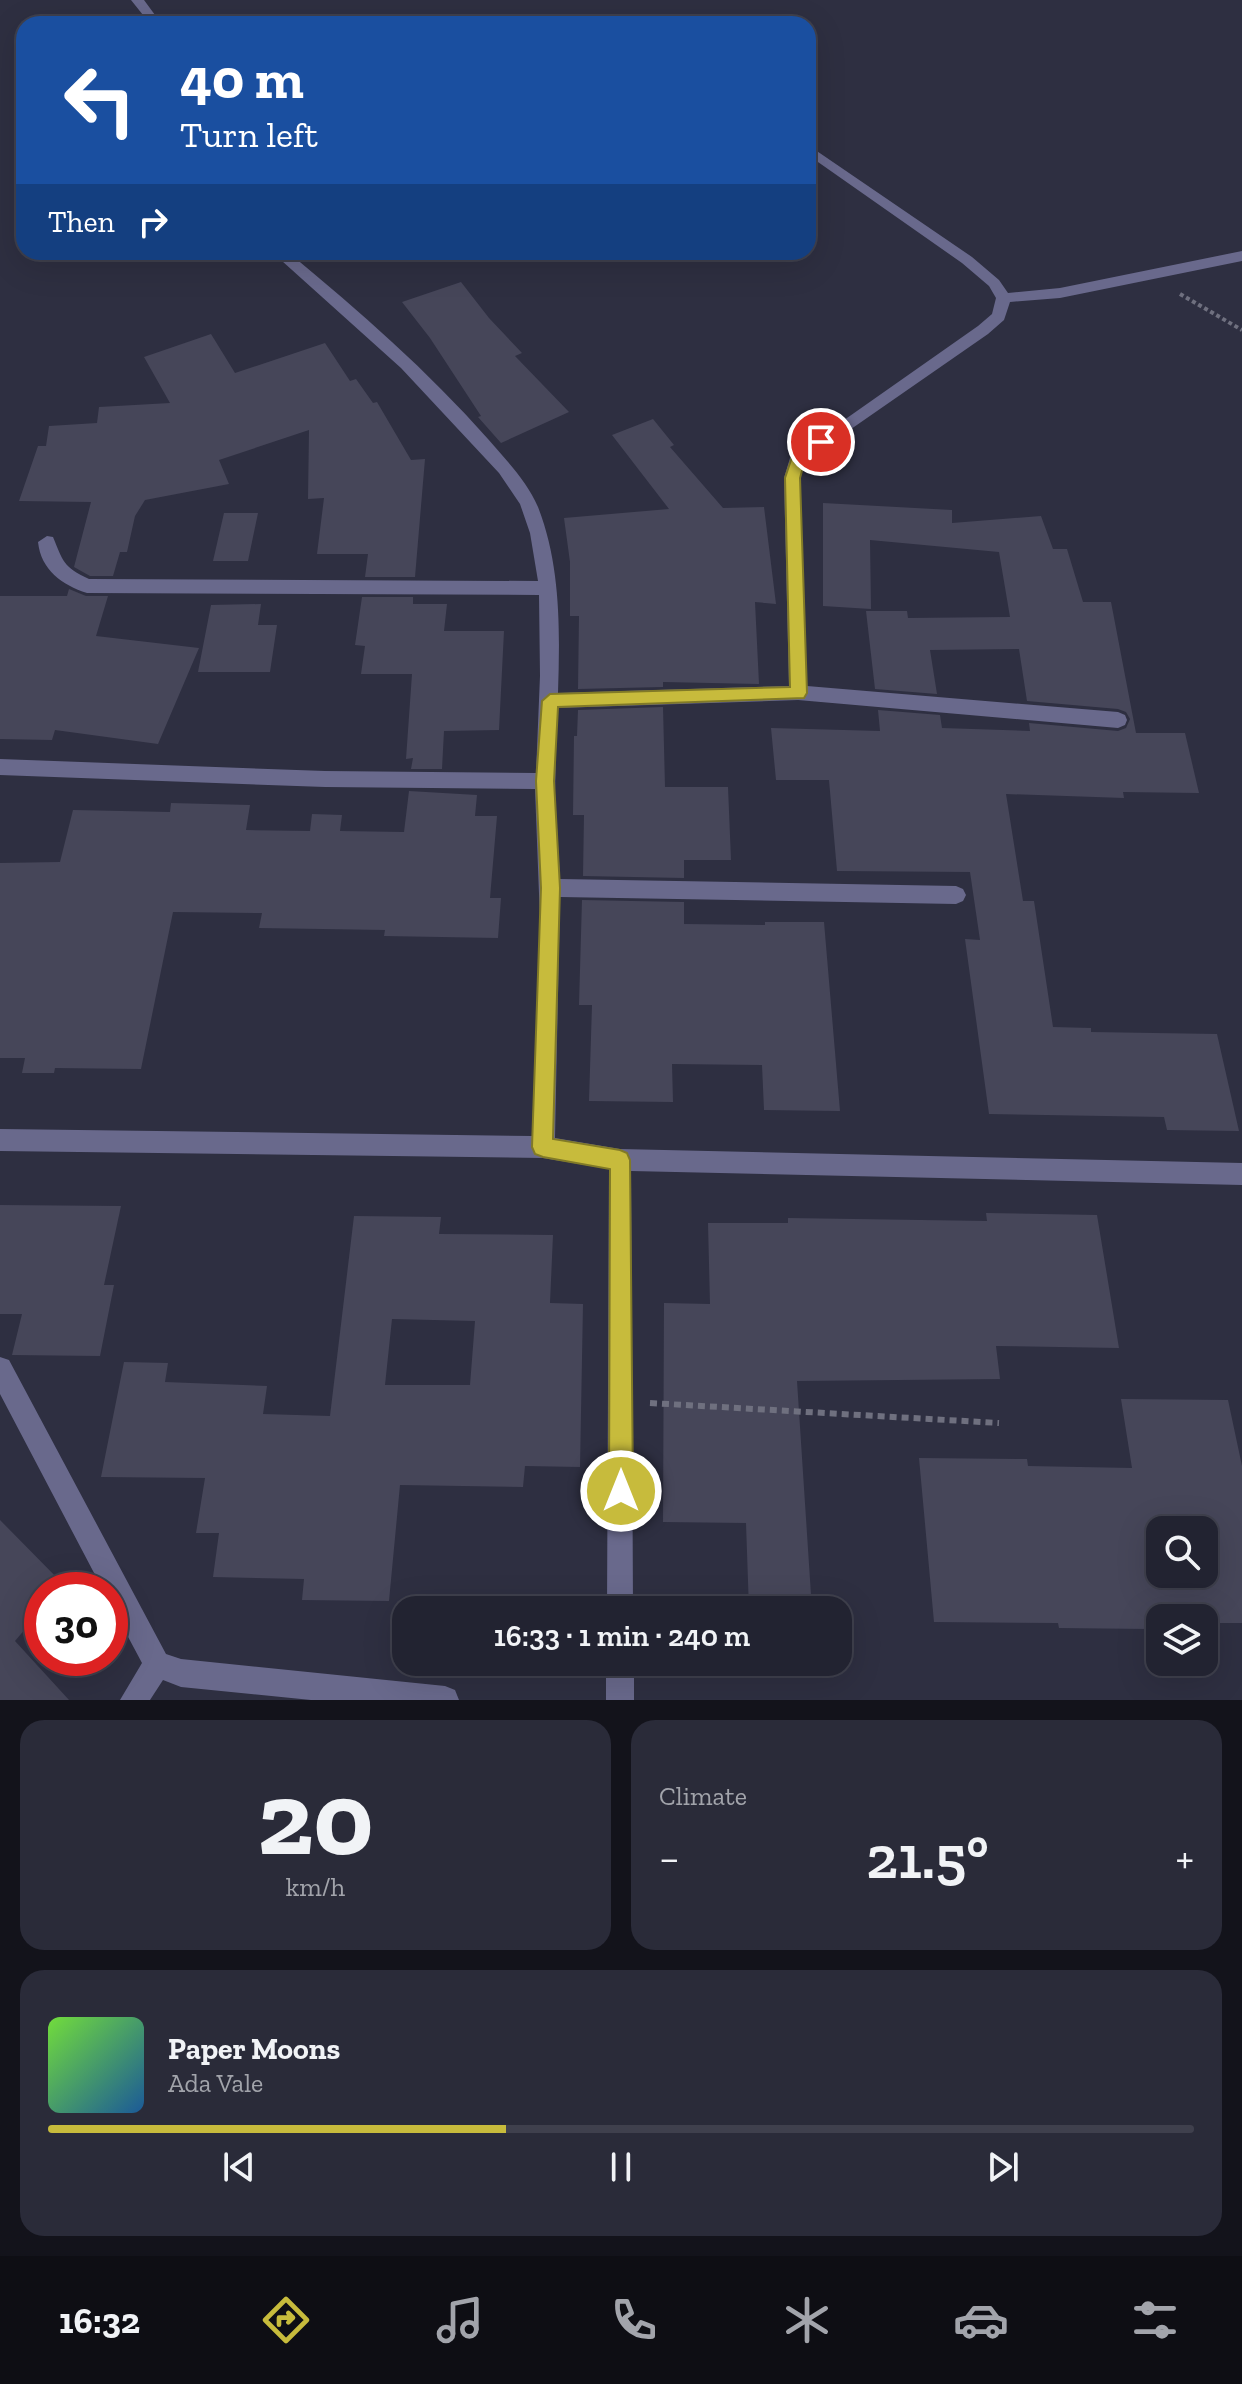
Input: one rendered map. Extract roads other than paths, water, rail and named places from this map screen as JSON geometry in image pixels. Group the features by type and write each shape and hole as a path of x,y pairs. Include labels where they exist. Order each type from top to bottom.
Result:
{"street":[{"path":"137,0 149,16"},
{"path":"798,693 792,488 798,458 983,330 999,316 1004,298 994,283 967,260 816,155"},
{"path":"1004,298 1060,293 1242,256"},
{"path":"289,260 358,318 445,402 508,473 527,502 538,531 545,588 550,701 545,781 550,888 543,1147"},
{"path":"47,542 47,549 64,577 87,586 545,588"},
{"path":"550,701 798,693 1118,720"},
{"path":"0,767 325,779 545,781"},
{"path":"550,888 956,895"},
{"path":"0,1140 543,1147 620,1160 1242,1174"},
{"path":"620,1160 620,1596"},
{"path":"0,1369 157,1664 181,1673 445,1700"},
{"path":"134,1700 157,1664"},
{"path":"620,1676 620,1700"}]}
